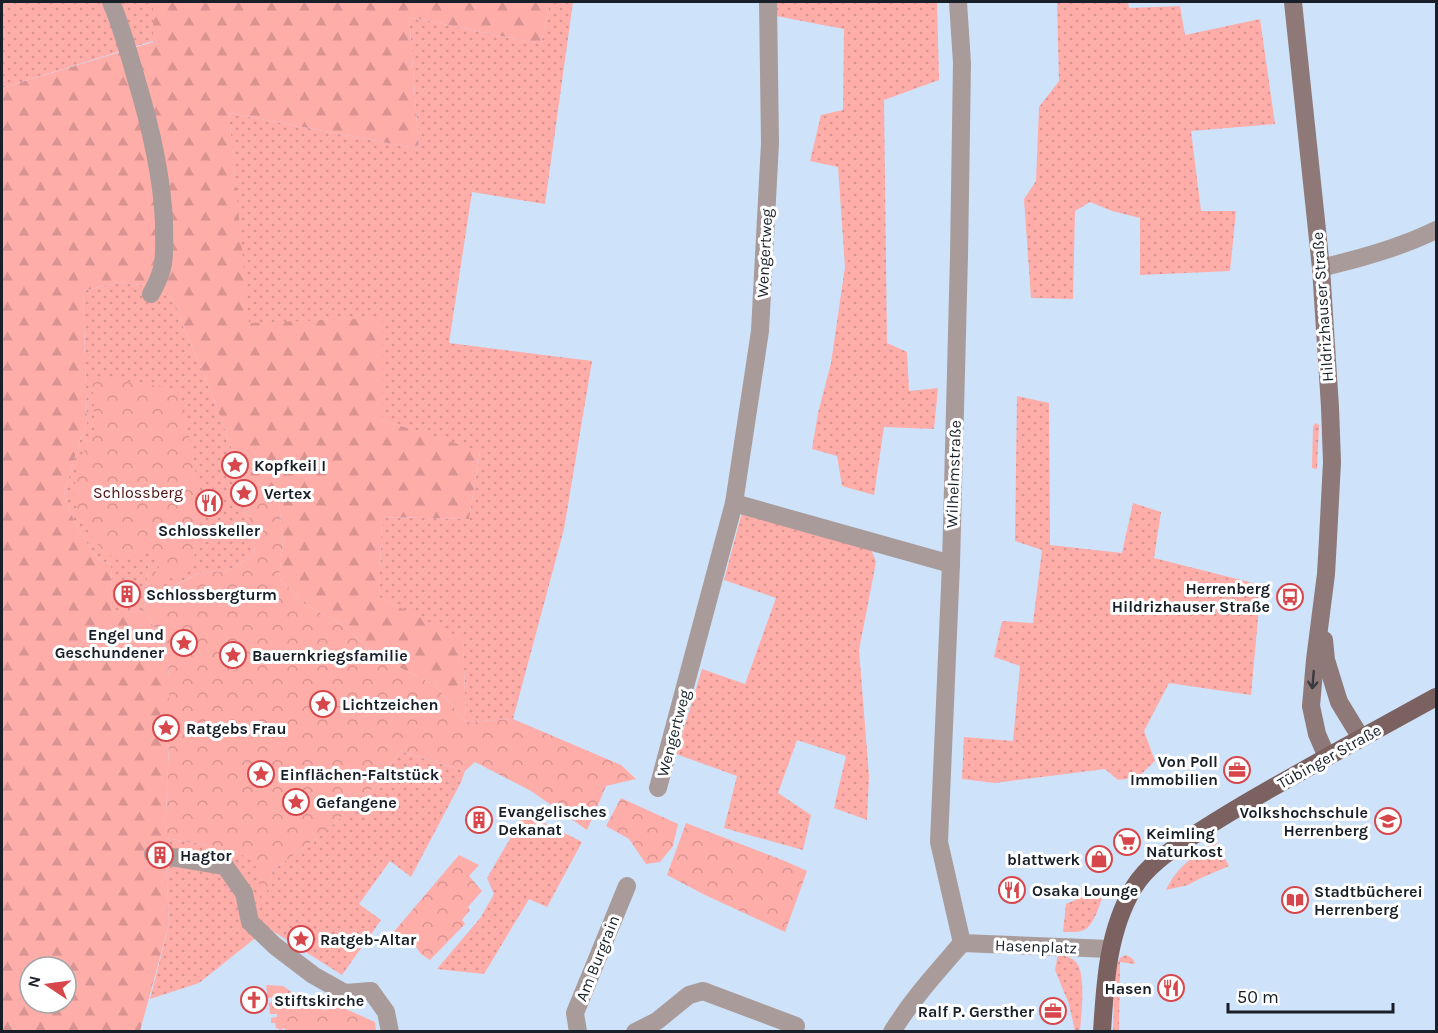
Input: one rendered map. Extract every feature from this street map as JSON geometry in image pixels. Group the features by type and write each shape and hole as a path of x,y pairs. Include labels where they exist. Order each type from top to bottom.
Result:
{"main road":[{"name":"Hildrizhauser Straße","path":"1293,2 1321,268 1332,462 1326,574 1311,706 1317,734 1327,757"},
{"name":"Hildrizhauser Straße","path":"1320,613 1326,660 1339,702 1361,738"},
{"name":"Tübinger Straße","path":"1102,1032 1110,950 1118,921 1134,887 1143,875 1164,855 1218,819 1437,697"}],"street":[{"path":"111,2 120,22 143,102 156,155 163,198 163,264 151,294"},
{"name":"Wengertweg","path":"658,788 734,503 760,331 770,143 768,2"},
{"name":"Wilhelmstraße","path":"958,2 962,63 959,256 951,564 939,842 962,943"},
{"path":"1321,268 1370,256 1437,230"},
{"path":"734,503 951,564"},
{"path":"153,854 225,866 244,893 250,921 258,930 313,975 345,993 372,992 386,1012 390,1032"},
{"name":"Am Burgrain","path":"578,1032 575,1013 627,886"},
{"path":"892,1032 920,990 962,943"},
{"name":"Hasenplatz","path":"962,943 1110,950"},
{"path":"635,1032 657,1021 689,995 703,991 799,1030"}],"green space":[{"path":"2,2 153,2 153,41 2,88"},
{"path":"153,2 550,2 541,44 409,17 419,149 229,113 249,323 382,318 382,420 480,451 469,519 382,517 379,597 463,639 466,722 435,685 378,657 343,625 303,603 279,578 283,544 278,491 243,479 213,397 171,297 146,286 119,282 83,291 87,425 64,492 70,512 84,539 99,560 111,564 112,611 134,613 144,609 167,651 169,743 165,838 169,924 140,1031 2,1032 2,88 153,42"},
{"path":"550,2 573,2 545,204 472,192 449,343 592,361 564,529 513,719 466,722 463,640 379,597 382,517 469,519 480,452 382,420 382,319 248,324 229,113 419,149 409,17 541,44"},
{"path":"776,2 937,2 939,80 884,100 887,343 907,352 909,391 938,388 934,429 884,427 874,495 842,486 837,456 812,449 818,413 831,363 845,267 838,167 810,161 821,115 843,110 844,29 776,16"},
{"path":"1057,2 1128,2 1129,8 1180,6 1185,35 1260,19 1275,124 1191,131 1201,211 1236,211 1230,271 1140,275 1140,218 1112,211 1090,202 1075,211 1073,299 1031,298 1024,199 1036,181 1039,107 1059,81"},
{"path":"119,282 146,286 171,297 213,397 243,479 255,553 224,572 204,571 166,589 149,562 144,609 134,613 112,612 111,564 99,560 84,539 70,512 64,492 87,425 83,291"},
{"name":"Schlossberg","path":"92,376 177,389 191,445 201,527 192,567 166,581 151,551 119,560 104,552 90,535 77,507 73,491 87,440 95,429"},
{"path":"1017,396 1049,403 1050,545 1122,553 1133,503 1161,512 1154,558 1261,585 1251,695 1169,683 1144,731 1155,761 1138,777 1118,780 1105,769 995,783 962,779 964,737 1013,741 1020,666 994,657 1002,621 1033,623 1042,550 1015,541"},
{"path":"1315,423 1319,425 1317,469 1312,468"},
{"path":"243,479 278,491 283,544 279,578 303,603 343,625 378,657 435,685 466,722 513,719 621,765 636,779 606,786 587,830 531,791 475,762 465,771 400,751 375,786 324,833 273,870 263,905 254,859 214,846 165,838 169,677 167,650 144,609 149,561 167,589 204,571 224,572 255,553"},
{"path":"742,512 871,549 876,562 859,650 869,776 867,820 834,808 846,756 797,740 778,793 811,815 803,850 724,828 737,776 676,754 702,669 745,684 776,598 724,580"},
{"path":"400,751 465,771 411,877 390,861 359,904 381,920 342,975 268,928 199,983 150,999 169,924 165,838 214,846 255,859 263,903 273,870 324,833 375,786"},
{"path":"621,798 678,824 673,846 660,862 646,864 629,839 606,826"},
{"path":"525,813 582,842 547,907 529,899 484,974 437,969 481,917 494,894 487,878"},
{"path":"686,823 807,871 785,932 667,875"},
{"path":"1216,842 1229,866 1188,885 1166,890 1175,875 1187,862"},
{"path":"459,855 479,865 469,876 482,891 468,907 470,910 462,920 465,924 430,960 421,954 411,940 391,935"},
{"path":"1106,886 1090,925 1082,931 1063,932 1066,904"},
{"path":"1058,954 1075,961 1081,974 1080,1031 1075,1031 1069,1004 1055,970"},
{"path":"1126,955 1132,958 1135,964 1120,962 1119,1031 1113,1032 1115,966 1121,957"},
{"path":"266,985 283,986 314,1008 325,1010 339,1006 375,1022 376,1031 287,1032 284,1028 280,1031 276,1028 275,1023 271,1023 271,1018 277,1017 277,1014 270,1014 269,1003 276,1001 275,997 268,998"}],"place":[{"name":"Kopfkeil I","path":"235,465"},
{"name":"Vertex","path":"244,493"},
{"name":"Schlosskeller","path":"209,503"},
{"name":"Schlossbergturm","path":"127,594"},
{"name":"Herrenberg Hildrizhauser Straße","path":"1290,597"},
{"name":"Engel und Geschundener","path":"184,643"},
{"name":"Bauernkriegsfamilie","path":"233,655"},
{"name":"Lichtzeichen","path":"323,704"},
{"name":"Ratgebs Frau","path":"166,728"},
{"name":"Von Poll Immobilien","path":"1237,770"},
{"name":"Einflächen-Faltstück","path":"261,774"},
{"name":"Gefangene","path":"296,802"},
{"name":"Evangelisches Dekanat","path":"479,820"},
{"name":"Volkshochschule Herrenberg","path":"1388,821"},
{"name":"Keimling Naturkost","path":"1127,842"},
{"name":"Hagtor","path":"160,855"},
{"name":"blattwerk","path":"1099,859"},
{"name":"Osaka Lounge","path":"1012,890"},
{"name":"Stadtbücherei Herrenberg","path":"1295,900"},
{"name":"Ratgeb-Altar","path":"301,939"},
{"name":"Hasen","path":"1171,988"},
{"name":"Stiftskirche","path":"254,1000"},
{"name":"Ralf P. Gersther","path":"1053,1011"}]}
